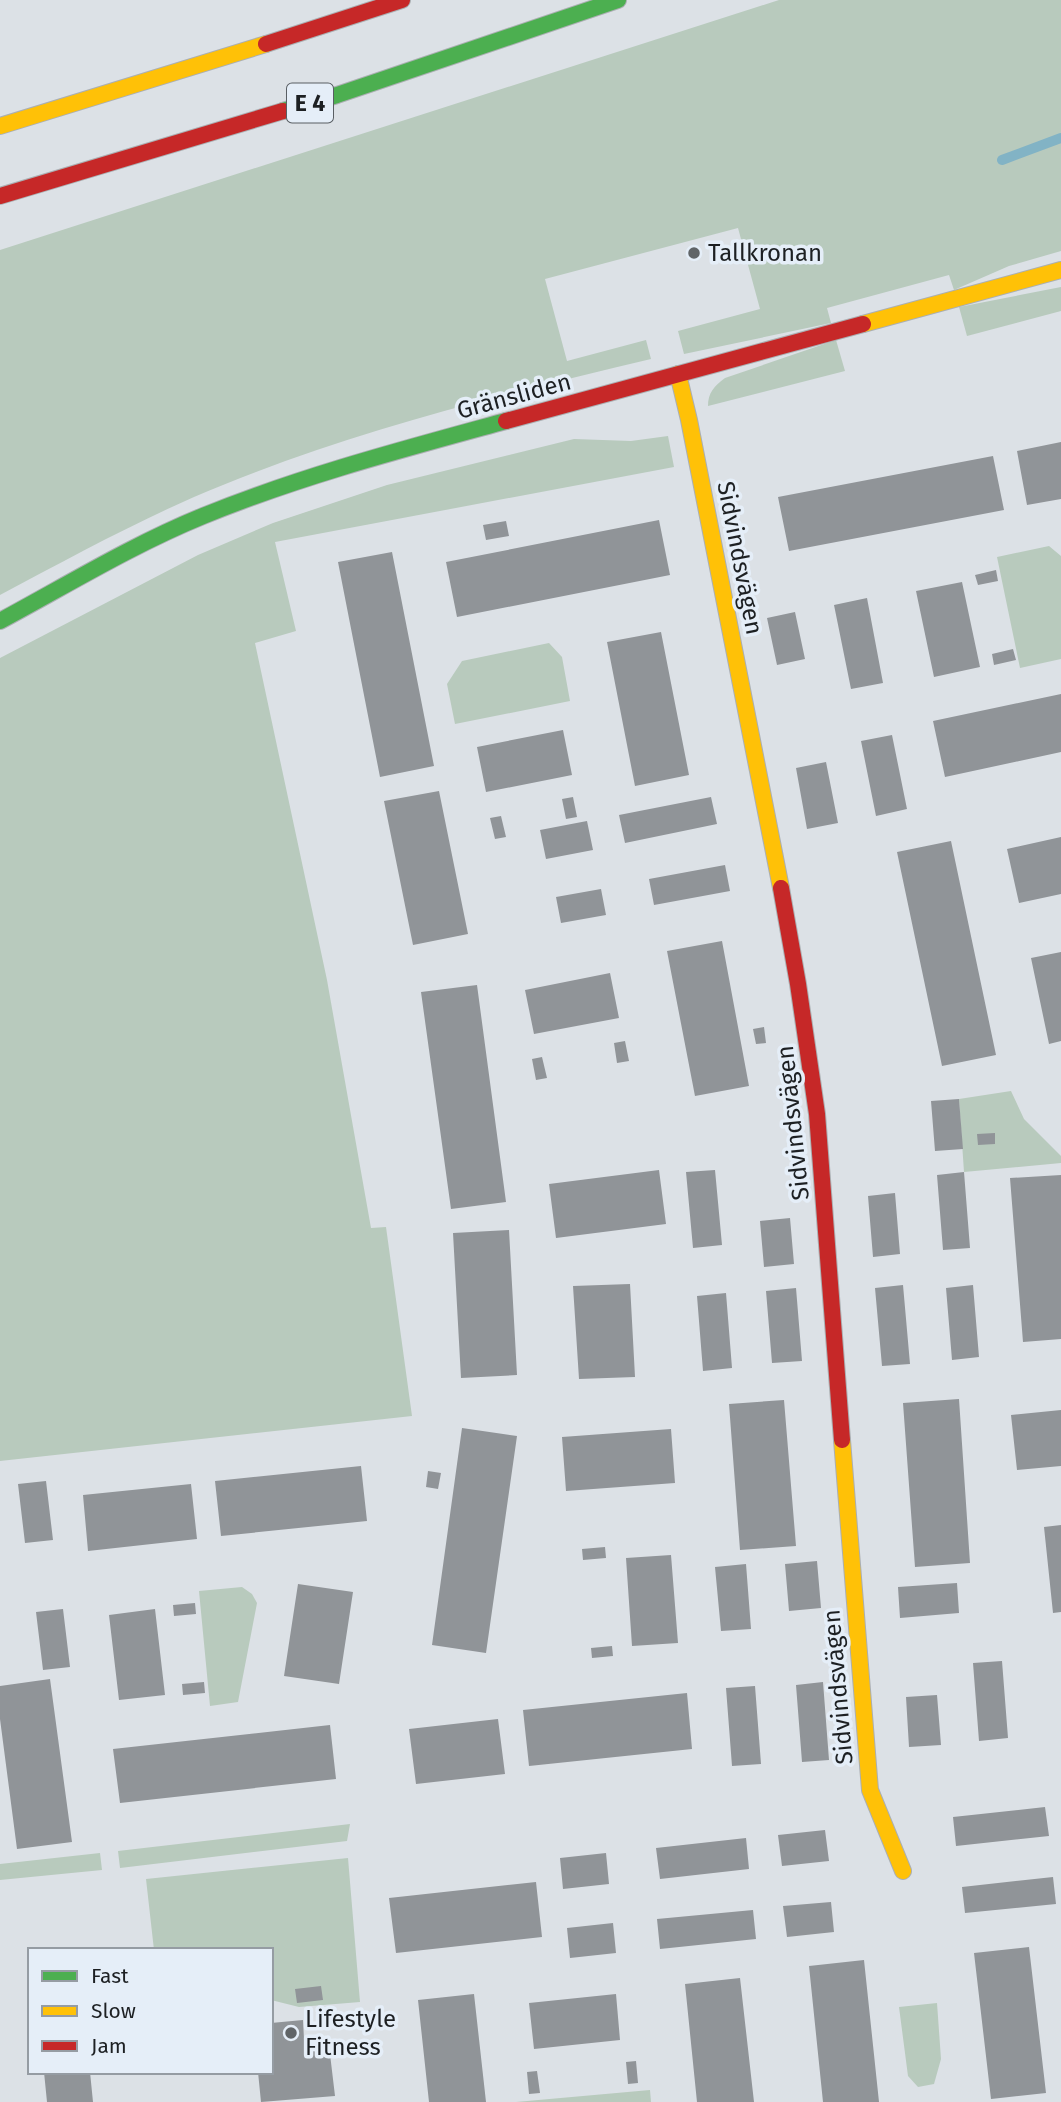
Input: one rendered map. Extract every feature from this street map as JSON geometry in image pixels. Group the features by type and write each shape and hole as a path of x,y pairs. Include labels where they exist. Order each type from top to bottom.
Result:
{"main road":[{"path":"0,126 320,28 402,0"},
{"name":"E 4","path":"0,196 337,95 618,0"},
{"name":"Gränsliden","path":"0,621 132,550 200,518 271,490 349,464 1061,270"},
{"name":"Sidvindsvägen","path":"678,374 690,420 769,820 812,1078 820,1142 870,1790 903,1871"}],"green space":[{"path":"779,0 1061,0 1061,251 1009,266 954,290 949,275 827,308 831,323 684,354 678,331 760,309 738,228 545,279 567,361 646,340 651,359 419,418 249,474 169,508 0,595 0,250"},
{"path":"1061,287 1061,311 967,336 959,307"},
{"path":"836,340 845,371 708,406 712,390 725,378"},
{"path":"668,436 674,467 275,542 296,631 255,643 327,980 371,1228 386,1227 412,1416 0,1461 0,658 198,555 273,523 387,485 574,439 631,441"},
{"path":"1049,546 1061,556 1061,659 1020,668 997,557"},
{"path":"549,643 562,657 570,701 455,724 447,684 462,661"},
{"path":"1011,1091 1024,1119 1061,1156 1061,1163 964,1172 959,1099"},
{"path":"242,1587 252,1594 257,1603 238,1702 210,1706 199,1591"},
{"path":"350,1824 347,1841 120,1868 118,1851"},
{"path":"100,1853 102,1870 0,1880 0,1864"},
{"path":"348,1858 360,2002 299,2007 273,2000 273,1948 154,1948 146,1879"},
{"path":"937,2003 941,2059 934,2084 918,2087 908,2076 899,2007"},
{"path":"650,2090 651,2102 516,2102"}],"building":[{"path":"1061,442 1061,499 1027,505 1017,451"},
{"path":"993,456 1004,510 789,551 778,497"},
{"path":"659,520 670,575 457,617 446,562"},
{"path":"506,521 509,536 486,540 483,525"},
{"path":"392,552 434,766 380,777 338,562"},
{"path":"996,570 998,581 978,585 975,575"},
{"path":"962,582 980,667 934,677 916,591"},
{"path":"867,598 883,683 851,689 834,605"},
{"path":"795,612 805,659 777,665 767,618"},
{"path":"661,632 689,775 635,786 607,642"},
{"path":"1013,649 1016,660 994,665 992,654"},
{"path":"1061,694 1061,752 945,777 933,721"},
{"path":"563,730 572,775 486,792 477,747"},
{"path":"892,735 907,809 876,816 861,741"},
{"path":"826,762 838,823 807,829 796,768"},
{"path":"439,791 468,934 413,945 384,801"},
{"path":"573,797 577,817 566,819 562,799"},
{"path":"711,797 717,824 625,843 619,815"},
{"path":"501,816 506,837 495,839 490,818"},
{"path":"587,821 593,850 546,859 540,830"},
{"path":"1061,837 1061,894 1019,903 1007,849"},
{"path":"951,841 996,1055 942,1066 897,852"},
{"path":"725,865 730,891 654,905 649,879"},
{"path":"601,889 606,915 561,923 556,897"},
{"path":"722,941 749,1086 695,1096 667,951"},
{"path":"1061,952 1061,1041 1049,1044 1031,958"},
{"path":"610,973 619,1018 534,1034 525,990"},
{"path":"477,985 506,1202 451,1209 421,992"},
{"path":"764,1027 766,1043 756,1044 753,1029"},
{"path":"625,1041 629,1061 617,1063 614,1043"},
{"path":"542,1057 547,1078 536,1080 532,1059"},
{"path":"959,1099 963,1149 935,1151 931,1101"},
{"path":"995,1133 995,1144 978,1145 977,1134"},
{"path":"659,1170 666,1224 556,1238 549,1184"},
{"path":"715,1170 722,1245 693,1248 686,1172"},
{"path":"964,1172 970,1248 943,1250 937,1175"},
{"path":"1061,1175 1061,1339 1023,1342 1010,1178"},
{"path":"895,1193 900,1254 873,1257 868,1196"},
{"path":"790,1218 794,1264 764,1267 760,1221"},
{"path":"509,1230 517,1375 461,1378 453,1233"},
{"path":"630,1284 635,1377 579,1379 573,1286"},
{"path":"903,1285 910,1364 882,1366 875,1288"},
{"path":"973,1285 979,1357 952,1360 946,1288"},
{"path":"796,1288 802,1361 772,1363 766,1291"},
{"path":"726,1293 732,1368 703,1371 697,1296"},
{"path":"959,1399 970,1563 915,1567 903,1403"},
{"path":"784,1400 796,1546 740,1550 729,1404"},
{"path":"1061,1410 1061,1466 1017,1470 1011,1415"},
{"path":"462,1428 517,1436 486,1653 432,1645"},
{"path":"671,1429 675,1483 566,1491 562,1437"},
{"path":"361,1466 367,1521 221,1536 215,1481"},
{"path":"428,1471 441,1473 438,1489 426,1487"},
{"path":"46,1481 53,1540 25,1543 18,1484"},
{"path":"191,1484 197,1539 88,1551 83,1495"},
{"path":"1061,1525 1061,1612 1053,1613 1044,1527"},
{"path":"605,1547 606,1558 583,1560 582,1549"},
{"path":"671,1555 678,1643 632,1646 626,1558"},
{"path":"817,1561 821,1608 789,1611 785,1564"},
{"path":"746,1564 751,1629 721,1631 715,1567"},
{"path":"957,1583 959,1613 900,1618 898,1587"},
{"path":"298,1584 353,1592 339,1684 284,1676"},
{"path":"195,1603 196,1614 174,1616 173,1605"},
{"path":"63,1609 70,1667 43,1670 36,1612"},
{"path":"155,1609 165,1695 119,1700 109,1615"},
{"path":"612,1646 613,1656 592,1658 591,1648"},
{"path":"1002,1661 1008,1738 979,1741 973,1663"},
{"path":"50,1679 72,1842 17,1849 0,1719 0,1686"},
{"path":"204,1682 205,1693 183,1695 182,1684"},
{"path":"823,1682 829,1760 802,1762 796,1685"},
{"path":"755,1686 761,1764 732,1766 726,1688"},
{"path":"687,1693 692,1749 529,1766 523,1710"},
{"path":"937,1695 941,1745 909,1747 906,1697"},
{"path":"498,1719 505,1774 416,1784 409,1729"},
{"path":"330,1725 336,1779 120,1803 113,1749"},
{"path":"1045,1807 1049,1836 956,1846 953,1817"},
{"path":"825,1830 829,1861 782,1866 778,1835"},
{"path":"746,1838 749,1869 660,1879 656,1848"},
{"path":"606,1853 609,1884 563,1889 560,1858"},
{"path":"1053,1877 1056,1904 965,1913 962,1887"},
{"path":"536,1882 542,1937 396,1953 389,1898"},
{"path":"831,1902 834,1932 787,1937 783,1906"},
{"path":"753,1910 756,1939 660,1949 657,1919"},
{"path":"613,1923 616,1953 570,1958 567,1928"},
{"path":"1029,1947 1046,2093 991,2099 974,1953"},
{"path":"864,1960 879,2102 823,2102 809,1966"},
{"path":"740,1978 754,2102 697,2102 685,1984"},
{"path":"321,1986 323,2000 297,2003 295,1989"},
{"path":"474,1994 486,2102 429,2102 418,2000"},
{"path":"616,1994 620,2040 534,2049 529,2003"},
{"path":"303,2020 304,2039 324,2038 326,2054 330,2054 335,2096 261,2102 258,2074 273,2074 273,2023"},
{"path":"636,2061 638,2083 628,2084 626,2062"},
{"path":"537,2071 540,2093 529,2094 527,2072"},
{"path":"44,2074 90,2074 93,2102 47,2102"}],"waterway":[{"path":"1002,160 1061,138"}],"traffic: fast":[{"path":"283,111 618,0"},
{"path":"0,621 125,552 203,516 315,476 506,421"}],"traffic: slow":[{"path":"0,126 266,44"},
{"path":"863,324 1061,270"},
{"path":"678,374 781,888"},
{"path":"842,1440 870,1790 903,1871"}],"traffic: jam":[{"path":"266,44 402,0"},
{"path":"0,196 283,111"},
{"path":"506,421 863,324"},
{"path":"781,888 817,1114 842,1440"}],"place":[{"name":"Tallkronan","path":"694,253"},
{"name":"Lifestyle Fitness","path":"291,2033"}]}
